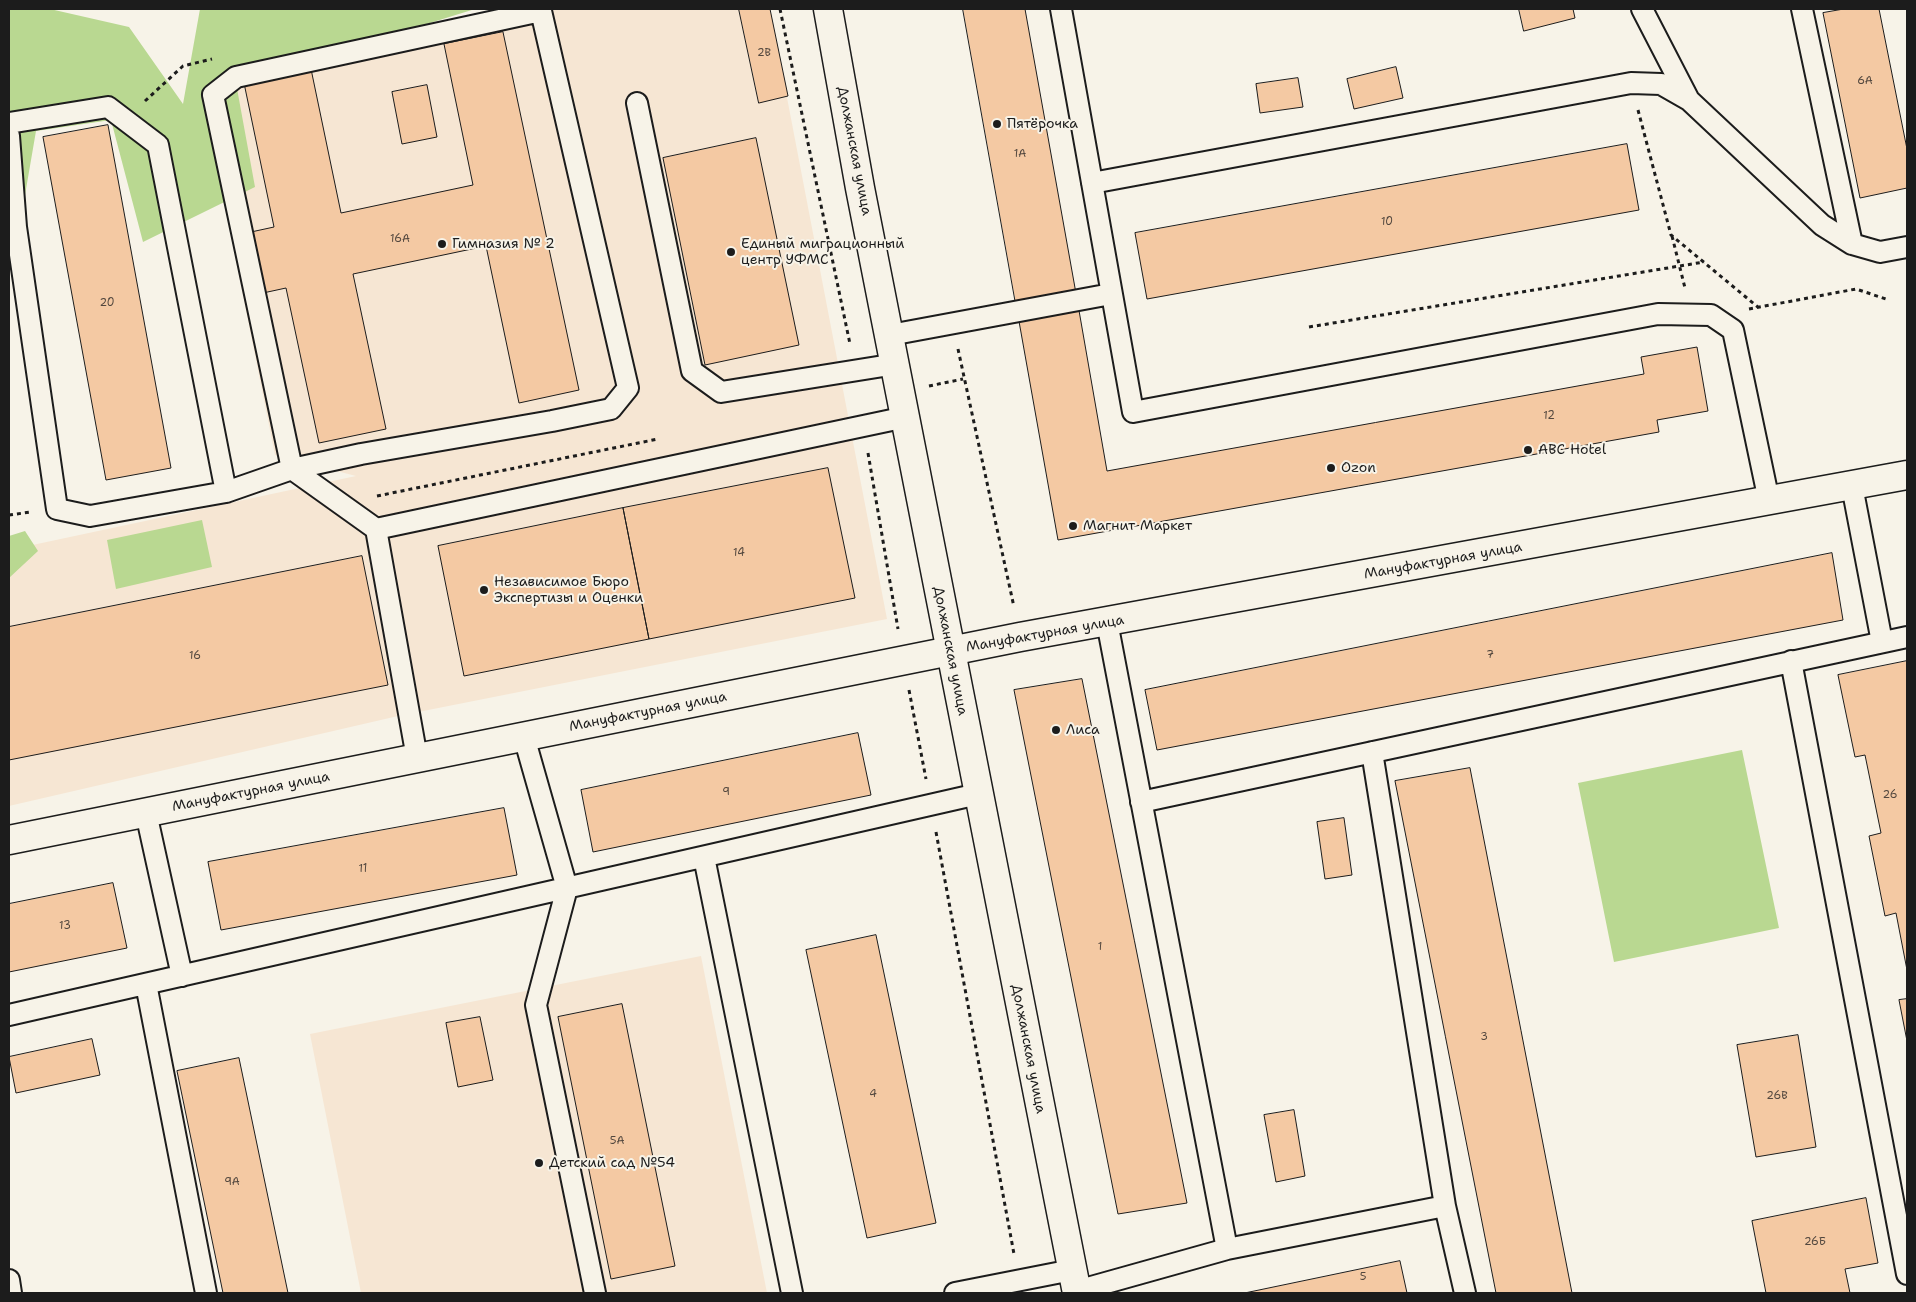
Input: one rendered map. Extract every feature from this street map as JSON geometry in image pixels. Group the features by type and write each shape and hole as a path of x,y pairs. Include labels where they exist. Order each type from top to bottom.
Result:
{"street":[{"name":"Должанская улица","path":"828,9 860,188 1075,1285"},
{"name":"Мануфактурная улица","path":"9,840 1020,637 1907,476"}],"lane":[{"path":"1061,9 1132,412 1658,314 1711,315 1733,330 1770,501"},
{"path":"1642,9 1689,100"},
{"path":"1802,9 1852,244"},
{"path":"9,136 12,228 57,509 90,516 226,492 292,469 361,454 610,409 628,388 541,11 236,78 213,95 292,469 376,529 417,758"},
{"path":"1092,183 1631,83 1661,84 1689,100 1822,225 1852,244 1880,252 1907,247"},
{"path":"636,103 692,371 721,392 896,364"},
{"path":"9,123 108,108 158,145 226,492"},
{"path":"890,336 1111,294"},
{"path":"376,529 906,417"},
{"path":"1852,486 1882,642"},
{"path":"1107,622 1227,1249"},
{"path":"1141,802 1907,637"},
{"path":"1791,661 1907,1274"},
{"path":"524,737 567,888 536,1005 595,1292"},
{"path":"1372,752 1445,1206 1465,1293"},
{"path":"9,1015 978,794"},
{"path":"146,813 182,976"},
{"path":"704,857 792,1293"},
{"path":"146,984 206,1293"},
{"path":"955,1293 1019,1280 1075,1285 1227,1249 1445,1206"},
{"path":"9,1280 11,1293"}],"path":[{"path":"780,9 850,344 853,371"},
{"path":"1631,83 1692,315"},
{"path":"1671,235 1759,308 1856,289 1886,299"},
{"path":"1309,327 1704,262"},
{"path":"954,323 963,379 1020,637"},
{"path":"868,448 903,662 1019,1280"},
{"path":"9,515 21,513"}],"shaded area":[{"path":"502,9 770,9 887,619 398,716 9,806 9,550 356,476 275,455 199,76"},
{"name":"Детский сад №54","path":"701,956 767,1293 361,1293 310,1034"}],"green space":[{"path":"9,9 50,9 129,27 183,104 200,9 475,9 236,83 255,187 143,242 111,120 36,131 25,195 9,195"},
{"path":"202,520 212,567 116,589 107,540"},
{"path":"25,531 38,551 9,578 9,536"},
{"path":"1742,750 1779,928 1614,962 1578,783"}],"building":[{"path":"739,9 770,9 788,96 759,103"},
{"path":"963,9 1025,9 1077,299 1017,310"},
{"path":"1519,9 1573,9 1575,18 1524,31"},
{"path":"1844,9 1879,9 1907,149 1907,188 1860,198 1823,13"},
{"path":"503,32 579,390 519,403 486,246 353,274 386,429 319,443 286,288 263,293 251,232 274,227 244,83 311,69 341,213 473,185 444,44"},
{"path":"1396,67 1403,98 1354,109 1347,79"},
{"path":"1298,78 1303,107 1260,113 1256,84"},
{"path":"427,85 437,137 402,144 392,92"},
{"path":"108,125 171,468 106,480 43,137"},
{"name":"Единый миграционный центр УФМС","path":"756,138 799,345 705,365 663,158"},
{"path":"1627,144 1639,210 1147,299 1135,233"},
{"path":"1077,299 1107,471 1644,374 1641,357 1697,347 1708,411 1657,420 1659,432 1058,540 1017,310"},
{"path":"828,468 855,598 649,639 623,508"},
{"path":"623,508 649,639 464,676 438,546"},
{"path":"1832,553 1843,620 1157,750 1145,690"},
{"path":"362,556 388,685 9,760 9,627"},
{"path":"1907,661 1907,970 1896,913 1885,916 1869,836 1881,833 1865,755 1855,757 1838,675"},
{"path":"1082,679 1187,1203 1118,1214 1014,690"},
{"path":"858,733 871,795 593,852 581,790"},
{"path":"1470,768 1572,1293 1496,1293 1395,781"},
{"path":"504,808 517,875 221,930 208,862"},
{"path":"1344,818 1352,875 1325,879 1317,822"},
{"path":"113,883 127,948 9,972 9,904"},
{"path":"876,935 936,1223 867,1238 806,950"},
{"path":"1907,999 1907,1041 1899,1000"},
{"path":"622,1004 675,1266 611,1279 558,1017"},
{"path":"480,1017 493,1080 458,1087 446,1023"},
{"path":"1798,1035 1816,1147 1756,1157 1737,1045"},
{"path":"92,1039 100,1075 16,1093 9,1057"},
{"path":"239,1058 288,1293 223,1293 177,1071"},
{"path":"1294,1110 1305,1176 1276,1182 1264,1115"},
{"path":"1866,1198 1878,1263 1845,1269 1850,1293 1766,1293 1752,1221"},
{"path":"1400,1261 1407,1293 1245,1293"}],"place":[{"name":"Пятёрочка","path":"997,124"},
{"name":"Гимназия № 2","path":"442,244"},
{"name":"Единый миграционный центр УФМС","path":"731,252"},
{"name":"ABC Hotel","path":"1528,450"},
{"name":"Ozon","path":"1331,468"},
{"name":"Магнит Маркет","path":"1073,526"},
{"name":"Независимое Бюро Экспертизы и Оценки","path":"484,590"},
{"name":"Лиса","path":"1056,730"},
{"name":"Детский сад №54","path":"539,1163"}]}
